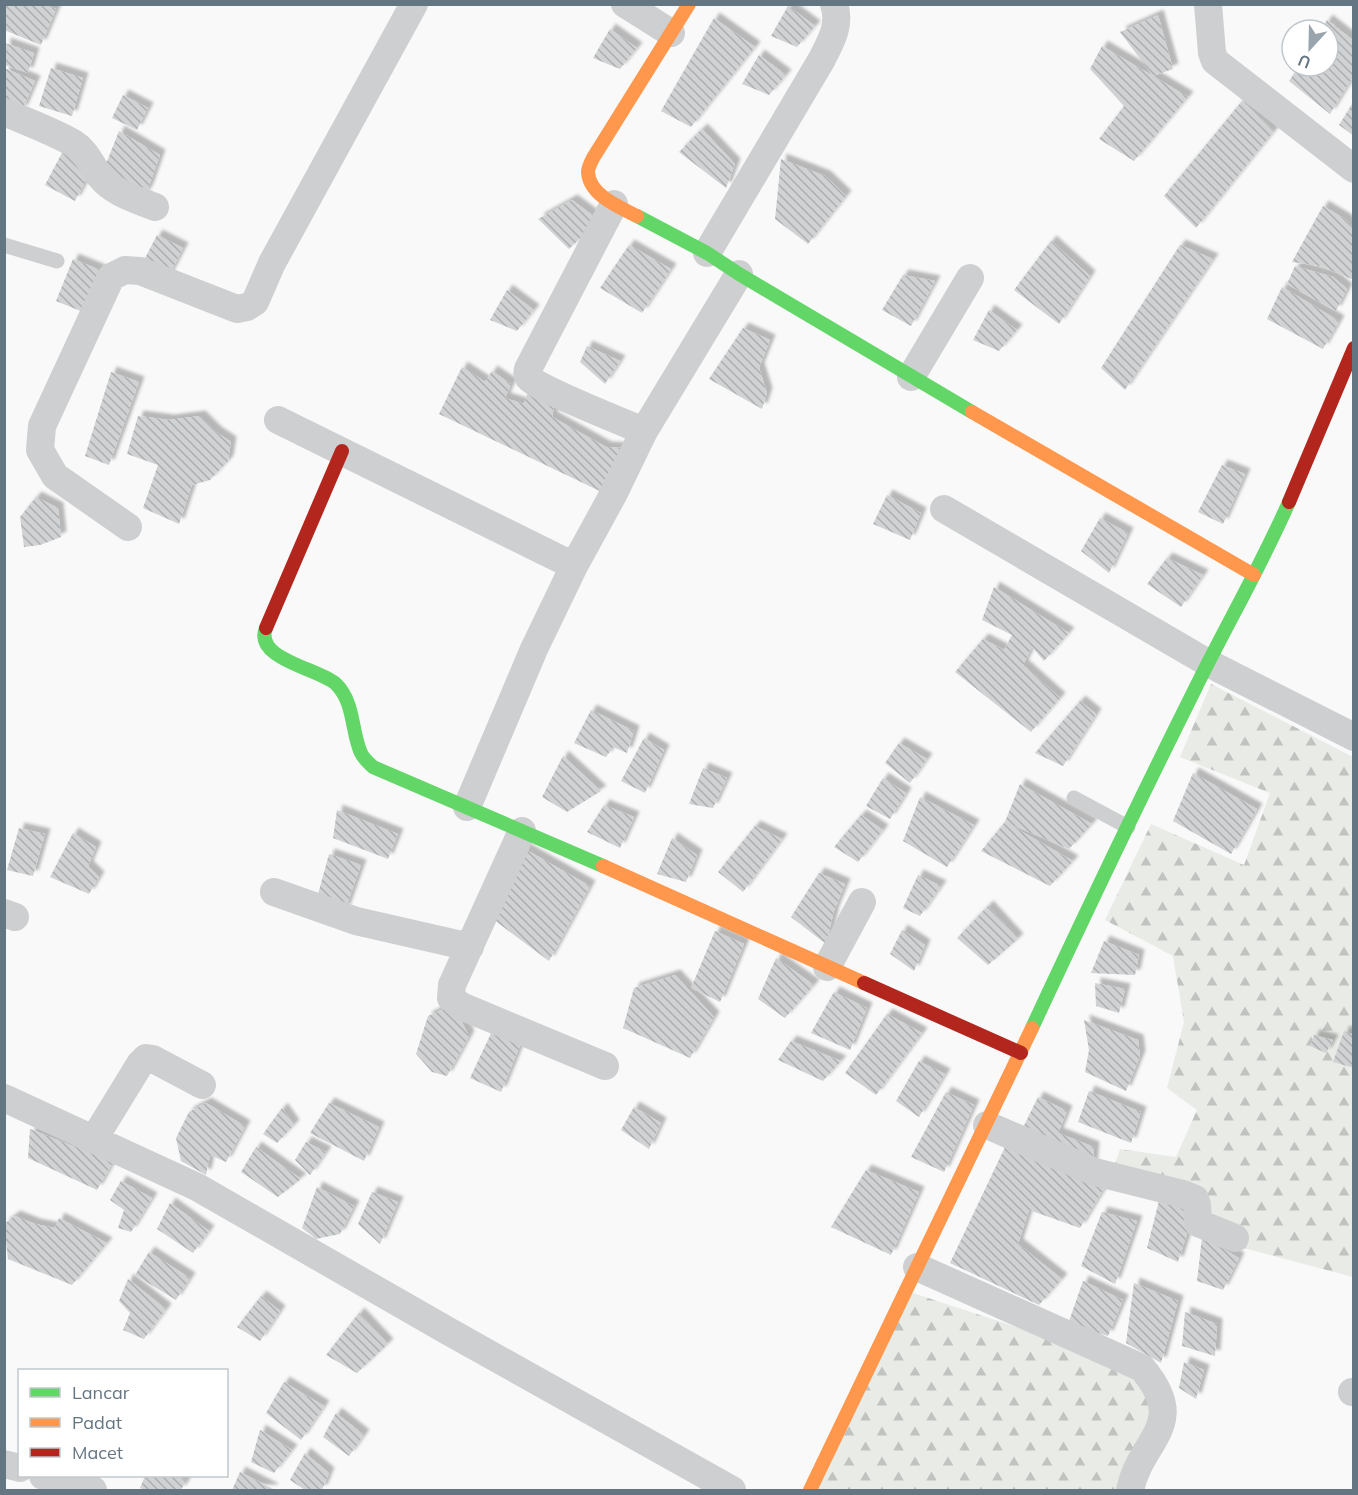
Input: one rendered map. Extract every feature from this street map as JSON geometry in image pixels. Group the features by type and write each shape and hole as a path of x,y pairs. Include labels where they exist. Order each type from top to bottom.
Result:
{"street":[{"path":"128,527 55,476 40,450 42,426 111,277 125,270 140,271 237,309 255,302 272,263 414,4"},
{"path":"625,4 670,33"},
{"path":"689,4 593,158 588,171 593,188 614,204 707,253 911,377 1254,575"},
{"path":"707,253 822,59 836,30 837,14 834,4"},
{"path":"1208,4 1212,53 1215,61 1353,169"},
{"path":"4,112 73,143 87,154 98,174 107,183 122,194 155,207"},
{"path":"614,204 527,374 530,379 546,388 644,431"},
{"path":"466,807 534,649 574,566 614,494 644,431 739,274"},
{"path":"911,377 970,278"},
{"path":"810,1491 1128,827 1347,382 1353,348"},
{"path":"278,420 574,566"},
{"path":"342,451 264,634 266,644 274,653 335,683 347,700 360,755 373,767 1021,1053"},
{"path":"944,509 1208,663 1353,736"},
{"path":"522,831 452,985 451,998 460,1006 605,1066"},
{"path":"274,892 356,921 470,947"},
{"path":"827,967 861,902"},
{"path":"94,1139 140,1064 146,1058 153,1059 202,1085"},
{"path":"4,1098 197,1187 732,1491"},
{"path":"987,1125 1095,1172 1195,1199 1198,1223 1234,1238"},
{"path":"917,1267 1142,1368 1154,1382 1164,1412 1157,1433 1132,1480 1130,1491"},
{"path":"46,1477 93,1491"}],"lane":[{"path":"4,245 57,261"},
{"path":"1074,798 1128,827"}],"green space":[{"path":"1211,684 1353,757 1353,1277 1202,1237 1194,1196 1111,1176 1120,1149 1176,1157 1197,1110 1167,1088 1184,1022 1173,956 1105,920 1151,824 1244,865 1270,793 1180,757"},
{"path":"907,1291 1114,1359 1140,1371 1162,1415 1128,1490 807,1490"}],"building":[{"path":"4,5 44,5 56,9 41,45 4,30"},
{"path":"788,6 815,26 797,47 771,36"},
{"path":"1158,15 1173,69 1153,76 1120,32"},
{"path":"714,18 755,47 691,127 661,111"},
{"path":"610,29 637,48 620,69 593,58"},
{"path":"1340,30 1354,41 1354,75 1330,114 1289,81 1291,78 1340,78"},
{"path":"5,43 34,53 28,73 5,65"},
{"path":"1102,46 1188,97 1134,161 1099,139 1124,106 1090,69"},
{"path":"759,55 786,75 769,95 742,84"},
{"path":"4,68 35,81 22,111 4,104"},
{"path":"51,68 83,78 72,116 39,106"},
{"path":"123,95 148,108 137,130 112,118"},
{"path":"1242,101 1274,131 1196,228 1164,196"},
{"path":"1354,101 1354,136 1339,125"},
{"path":"702,129 735,164 726,188 679,152"},
{"path":"119,131 160,155 143,197 104,169"},
{"path":"63,151 93,167 75,201 45,185"},
{"path":"781,159 825,176 846,196 808,244 775,219"},
{"path":"572,200 599,220 569,249 538,219"},
{"path":"1323,206 1345,219 1354,230 1354,280 1320,266 1292,262"},
{"path":"157,235 183,248 167,279 141,266"},
{"path":"1051,241 1090,276 1059,324 1014,290"},
{"path":"629,245 671,269 642,313 600,288"},
{"path":"1180,245 1213,259 1125,390 1101,368"},
{"path":"73,259 100,270 83,312 56,301"},
{"path":"1295,266 1333,277 1347,289 1336,311 1287,284"},
{"path":"903,275 935,281 911,326 882,310"},
{"path":"1282,287 1339,321 1323,349 1267,319"},
{"path":"507,290 534,310 517,331 490,320"},
{"path":"989,310 1017,330 999,351 973,340"},
{"path":"743,328 770,340 759,368 767,393 762,409 709,379"},
{"path":"587,346 620,361 605,384 580,362"},
{"path":"462,367 485,382 492,371 511,384 505,398 524,404 529,388 555,401 552,417 606,447 625,448 610,496 439,414"},
{"path":"111,372 139,382 109,465 85,456"},
{"path":"138,416 169,420 200,416 216,432 231,442 228,461 210,480 192,485 179,524 143,508 158,465 127,454"},
{"path":"1222,465 1245,474 1223,524 1198,512"},
{"path":"887,495 921,513 910,540 873,524"},
{"path":"36,497 58,508 61,537 40,545 24,547 20,517"},
{"path":"1100,518 1128,533 1109,573 1081,551"},
{"path":"1167,558 1203,575 1181,607 1147,584"},
{"path":"994,587 1069,633 1044,661 1032,647 1023,665 1060,698 1031,732 955,672 983,639 1004,650 1012,635 982,620"},
{"path":"1080,701 1096,714 1063,766 1035,753"},
{"path":"591,710 634,731 627,753 613,747 606,757 574,743"},
{"path":"644,738 664,750 645,793 621,781"},
{"path":"899,743 927,759 910,783 885,763"},
{"path":"563,756 601,791 567,812 542,797"},
{"path":"703,768 727,778 713,808 689,804"},
{"path":"1193,773 1257,809 1231,854 1173,821"},
{"path":"883,778 906,793 890,819 866,806"},
{"path":"1020,784 1092,824 1069,849 1005,822"},
{"path":"920,797 974,825 947,867 903,841"},
{"path":"604,805 634,817 620,848 587,832"},
{"path":"337,810 398,834 388,859 333,838"},
{"path":"861,815 883,830 858,862 834,847"},
{"path":"1005,822 1073,861 1050,886 981,851"},
{"path":"755,826 782,839 743,892 718,872"},
{"path":"19,828 45,834 33,876 7,870"},
{"path":"73,833 96,847 88,866 99,877 89,894 50,877"},
{"path":"672,838 697,855 686,882 657,874"},
{"path":"523,848 590,886 549,961 490,917"},
{"path":"329,854 361,865 345,910 315,905"},
{"path":"819,873 845,884 834,911 826,944 791,917"},
{"path":"918,875 941,886 920,916 903,908"},
{"path":"988,906 1018,939 988,965 957,938"},
{"path":"902,930 925,945 914,971 890,954"},
{"path":"715,931 744,944 720,1002 691,988"},
{"path":"1104,941 1139,955 1135,975 1091,973"},
{"path":"776,958 814,985 785,1018 758,999"},
{"path":"675,975 714,1017 690,1058 623,1028 634,988"},
{"path":"1095,983 1125,989 1119,1013 1096,1006"},
{"path":"834,992 867,1008 850,1050 811,1033"},
{"path":"453,1005 469,1036 447,1076 432,1072 416,1054 428,1016"},
{"path":"887,1014 922,1033 876,1095 845,1073"},
{"path":"1084,1020 1138,1040 1140,1056 1126,1091 1085,1072 1089,1050"},
{"path":"494,1027 523,1038 501,1092 470,1078"},
{"path":"1344,1031 1354,1035 1354,1068 1333,1062"},
{"path":"1314,1035 1333,1040 1326,1053 1310,1046"},
{"path":"791,1041 841,1061 823,1081 778,1060"},
{"path":"919,1061 945,1074 919,1117 896,1101"},
{"path":"1089,1091 1141,1112 1131,1143 1078,1122"},
{"path":"946,1092 974,1105 944,1172 911,1157"},
{"path":"1038,1097 1067,1111 1058,1133 1094,1147 1092,1169 1019,1136"},
{"path":"206,1103 245,1126 226,1162 210,1155 206,1175 181,1161 176,1138 189,1112"},
{"path":"329,1103 379,1127 364,1161 310,1133"},
{"path":"634,1107 661,1123 649,1149 621,1130"},
{"path":"282,1108 294,1125 277,1143 263,1134"},
{"path":"30,1129 113,1162 97,1190 28,1158"},
{"path":"306,1142 326,1152 310,1175 295,1160"},
{"path":"1006,1145 1106,1185 1080,1228 1029,1210 1018,1244 1062,1279 1039,1305 950,1263"},
{"path":"256,1147 301,1179 278,1197 241,1172"},
{"path":"866,1170 919,1192 891,1255 831,1227"},
{"path":"121,1181 152,1198 131,1232 118,1228 124,1210 110,1200"},
{"path":"317,1187 354,1206 340,1234 316,1239 302,1228"},
{"path":"372,1192 398,1202 380,1244 358,1224"},
{"path":"1159,1201 1194,1212 1178,1262 1147,1248"},
{"path":"170,1203 209,1231 193,1253 157,1229"},
{"path":"1102,1212 1137,1221 1115,1284 1081,1266"},
{"path":"15,1216 35,1224 55,1228 59,1218 107,1243 72,1285 8,1259 4,1224"},
{"path":"1202,1237 1239,1258 1223,1290 1197,1281"},
{"path":"149,1252 190,1278 176,1300 135,1275"},
{"path":"128,1279 166,1309 144,1339 123,1330 130,1313 119,1301"},
{"path":"1083,1281 1123,1300 1108,1336 1068,1324"},
{"path":"1134,1283 1178,1301 1161,1363 1126,1343"},
{"path":"261,1296 280,1311 260,1341 237,1327"},
{"path":"1185,1312 1217,1324 1215,1356 1182,1346"},
{"path":"359,1313 388,1344 357,1373 326,1355"},
{"path":"1184,1362 1204,1370 1196,1399 1179,1388"},
{"path":"284,1382 324,1406 301,1440 266,1413"},
{"path":"336,1413 364,1435 349,1456 323,1437"},
{"path":"260,1430 292,1450 274,1473 251,1462"},
{"path":"305,1453 329,1473 322,1490 305,1490 290,1480"},
{"path":"240,1472 273,1489 232,1490"},
{"path":"145,1477 180,1477 186,1481 181,1490 144,1490 140,1488"}],"traffic: fast":[{"path":"637,216 707,253 972,412"},
{"path":"1032,1028 1153,773 1289,502"},
{"path":"266,628 265,639 269,648 290,662 336,684 350,708 361,753 373,767 603,866"}],"traffic: slow":[{"path":"637,216 599,194 590,180 588,169 689,4"},
{"path":"972,412 1254,575"},
{"path":"603,866 864,983"},
{"path":"810,1490 1032,1028"}],"traffic: jam":[{"path":"1289,502 1354,348"},
{"path":"266,628 342,451"},
{"path":"864,983 1021,1053"}]}
